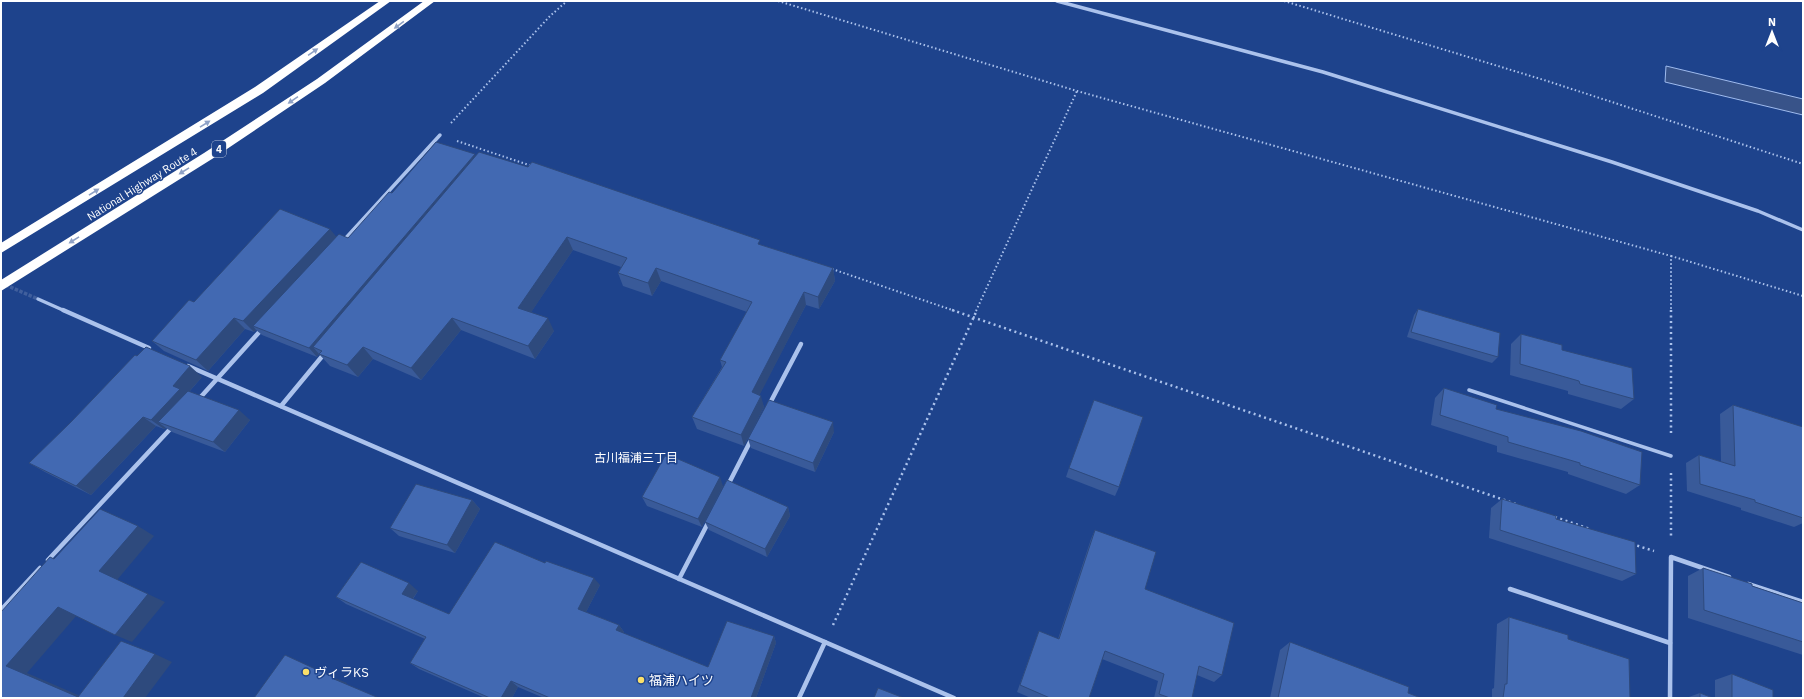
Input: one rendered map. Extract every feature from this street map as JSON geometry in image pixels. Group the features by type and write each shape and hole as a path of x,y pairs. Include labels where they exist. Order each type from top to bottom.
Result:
{"highway":[{"name":"National Highway Route 4","path":"1,249 259,90 386,1"},
{"name":"National Highway Route 4","path":"1,286 248,130 321,81 430,1"}],"street":[{"path":"1057,1 1230,46 1352,81 1620,164 1758,211 1803,230"},
{"path":"339,245 440,135"},
{"path":"38,298 153,350"},
{"path":"196,402 265,327"},
{"path":"765,413 801,344"},
{"path":"281,406 326,352"},
{"path":"181,363 954,698"},
{"path":"1,610 179,420"},
{"path":"726,489 754,434"},
{"path":"679,579 711,517"},
{"path":"1670,698 1671,557 1737,580"},
{"path":"1744,582 1803,602"},
{"path":"1510,589 1670,643"},
{"path":"799,698 825,642"}],"lane":[{"path":"1469,390 1671,456"}],"path":[{"path":"538,168 440,135 550,16 567,1"},
{"path":"778,1 1077,91 1671,256 1803,296"},
{"path":"1284,1 1434,44 1681,123 1803,164"},
{"path":"825,642 1077,91"},
{"path":"1626,542 1671,557 1671,256"},
{"path":"831,269 1521,506"},
{"path":"1551,516 1596,531"}],"water":[{"path":"1666,66 1803,99 1803,115 1665,82"}],"building":[{"path":"436,142 475,154 309,348 253,326 339,234 348,238 389,192 392,193"},
{"path":"479,152 528,167 532,162 760,240 758,244 833,268 818,297 804,292 752,392 761,396 741,435 692,417 726,362 720,360 752,302 656,268 648,283 618,273 627,258 567,237 518,308 548,318 528,346 452,318 411,368 363,347 347,365 319,354 322,351 313,347"},
{"path":"280,209 330,229 243,321 234,318 196,360 152,341 189,300 194,302"},
{"path":"1418,309 1500,333 1498,357 1411,332"},
{"path":"1521,334 1562,345 1562,350 1632,368 1634,399 1580,384 1579,381 1520,364"},
{"path":"146,347 190,366 173,386 180,389 151,420 143,417 76,486 29,463 71,422 135,355 137,356"},
{"path":"1444,388 1497,405 1496,409 1581,431 1642,452 1640,485 1580,465 1580,463 1508,442 1508,437 1440,415"},
{"path":"188,391 239,410 213,442 158,422"},
{"path":"769,400 833,422 813,463 748,439"},
{"path":"1094,400 1143,417 1119,487 1069,468"},
{"path":"1733,405 1803,427 1803,518 1755,502 1755,500 1700,484 1699,455 1735,466"},
{"path":"665,456 670,458 671,456 720,477 698,519 642,497"},
{"path":"727,480 788,507 765,549 705,522"},
{"path":"416,484 472,500 447,545 390,528"},
{"path":"1502,499 1556,516 1556,519 1635,542 1636,574 1500,530"},
{"path":"100,509 138,526 99,571 148,594 115,635 58,607 6,666 78,697 121,641 155,654 123,698 1,698 1,612 50,557 54,559"},
{"path":"1095,530 1156,552 1145,589 1234,623 1222,675 1199,666 1192,698 1170,698 1159,694 1164,674 1105,651 1089,698 1050,698 1020,685 1039,631 1059,639"},
{"path":"495,542 545,563 546,561 594,578 578,609 619,625 616,630 708,667 727,621 774,636 751,698 550,698 511,681 501,698 490,698 410,663 426,637 336,597 361,562 409,583 402,594 449,614"},
{"path":"1703,568 1803,603 1803,642 1704,610"},
{"path":"1509,617 1568,635 1568,639 1629,659 1630,698 1503,698 1505,684 1507,684"},
{"path":"1290,642 1409,687 1408,693 1421,698 1278,698"},
{"name":"ヴィラKS","path":"285,655 335,678 334,679 379,698 254,698"},
{"path":"1732,674 1773,690 1773,698 1732,698"},
{"path":"878,688 904,698 874,698"},
{"path":"1700,693 1713,698 1700,698"}],"tunnel":[{"path":"1,283 38,299"}],"place":[{"name":"ヴィラKS","path":"306,672"},
{"name":"福浦ハイツ","path":"641,680"}],"district":[{"name":"古川福浦三丁目","path":"636,458"}]}
